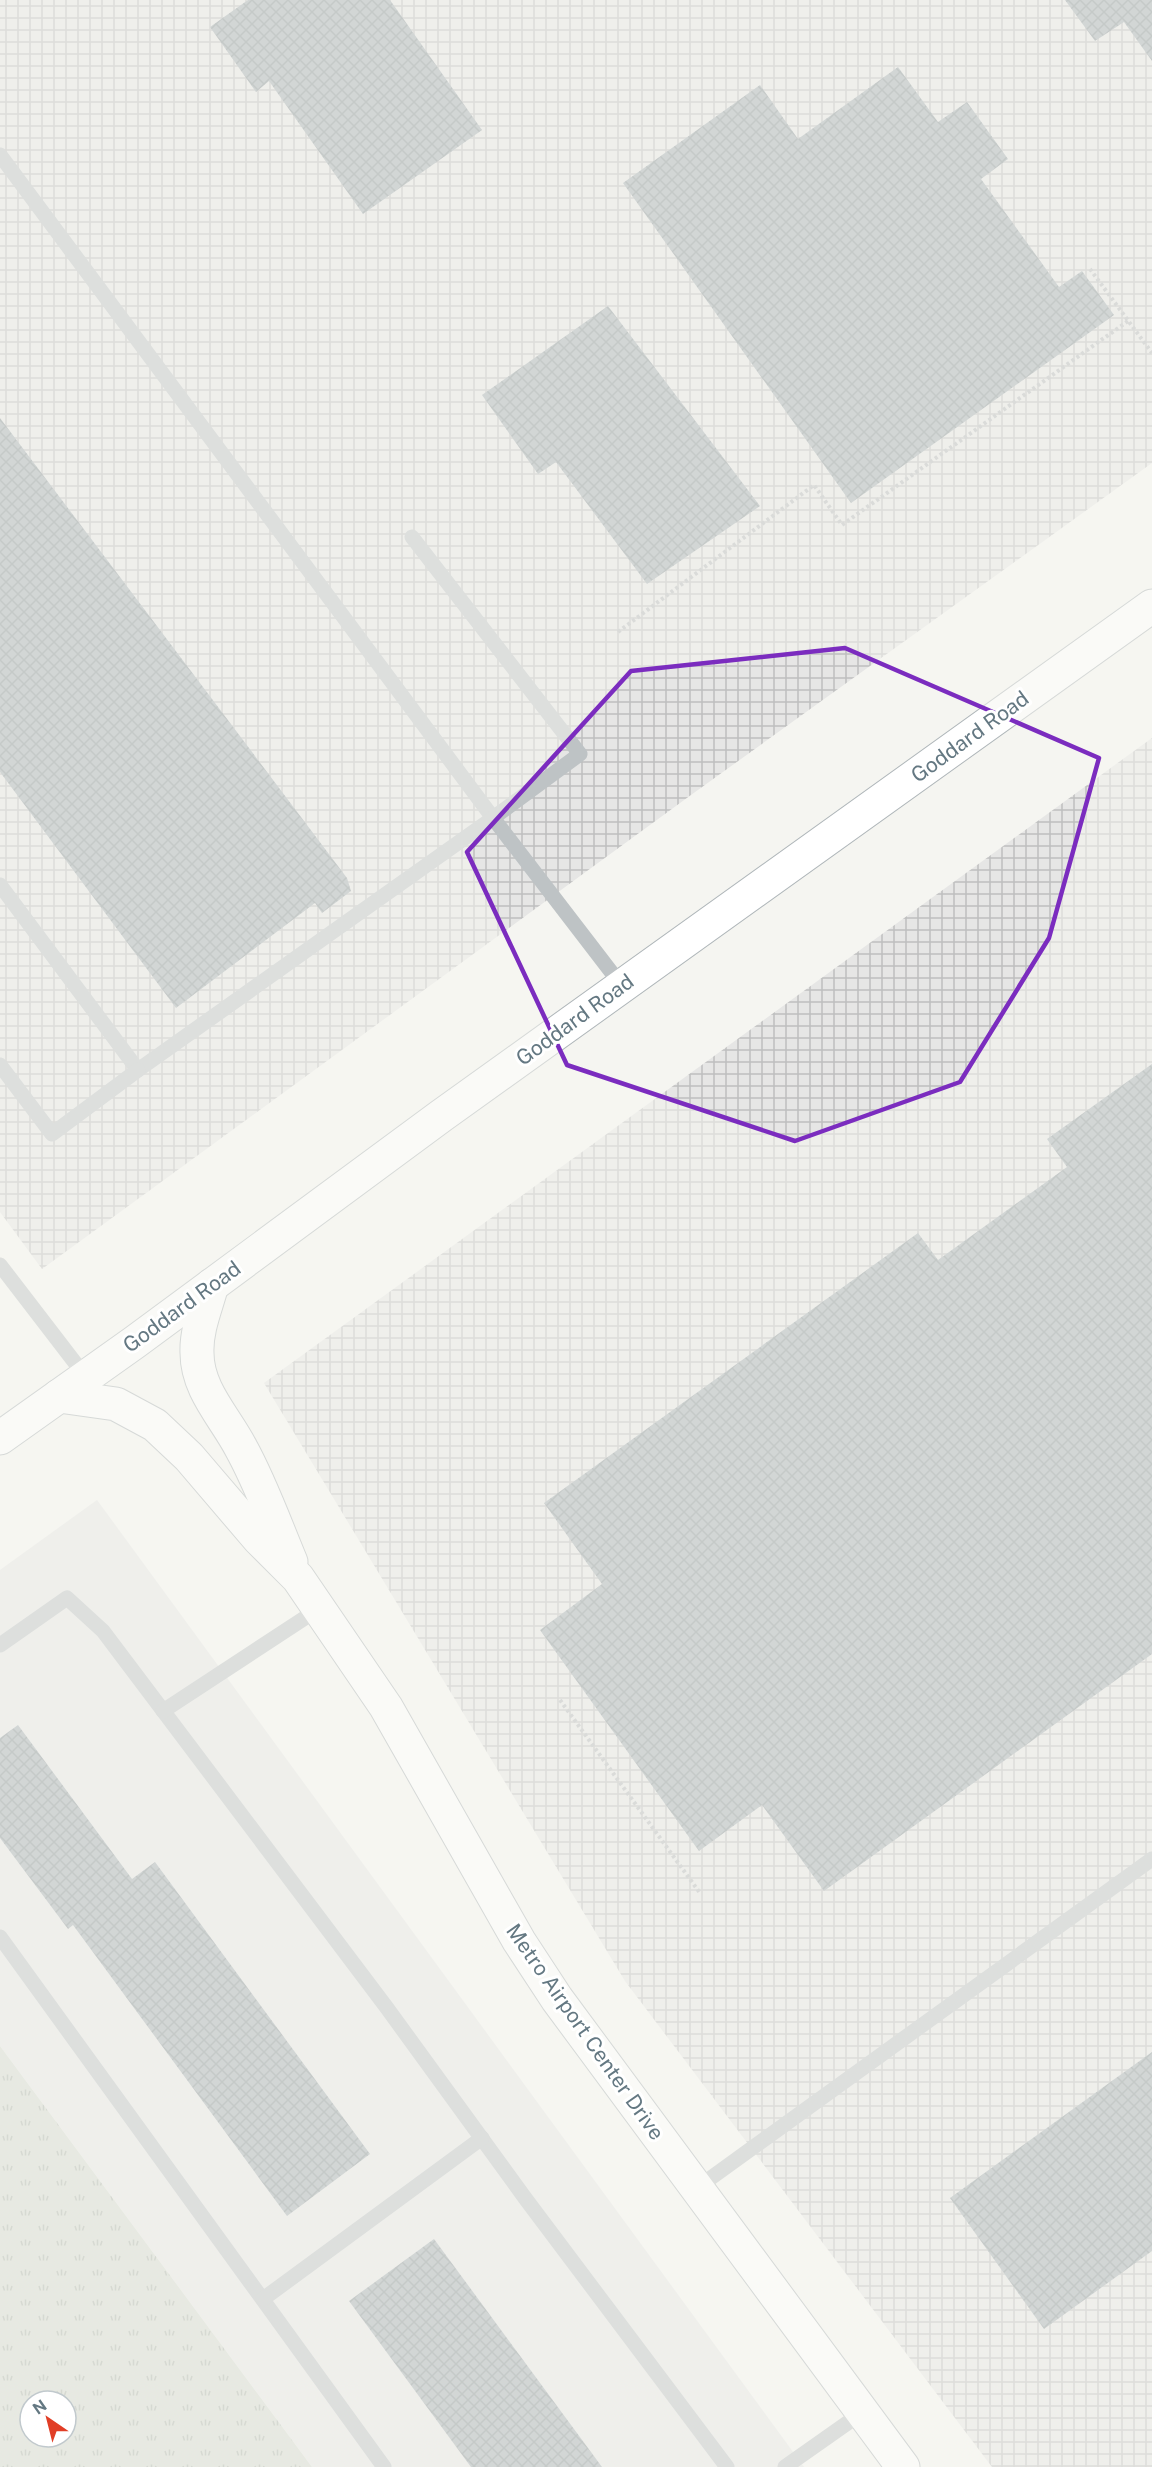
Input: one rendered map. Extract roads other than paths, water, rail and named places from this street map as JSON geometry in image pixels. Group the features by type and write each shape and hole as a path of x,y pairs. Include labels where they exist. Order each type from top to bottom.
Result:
{"street":[{"name":"Goddard Road","path":"0,1438 622,986 1152,606"},
{"name":"Metro Airport Center Drive","path":"212,1285 200,1328 196,1354 205,1391 241,1446 298,1578"},
{"name":"Metro Airport Center Drive","path":"59,1396 116,1404 155,1425 189,1457 259,1539 298,1578 386,1707 519,1941 557,2000 903,2467"}],"lane":[{"path":"0,156 493,818 622,986"},
{"path":"0,1065 52,1134 580,754 412,537"},
{"path":"0,885 138,1070"},
{"path":"0,1265 86,1377"},
{"path":"0,1645 67,1598 104,1631 727,2467"},
{"path":"163,1711 320,1608"},
{"path":"697,2188 1152,1859"},
{"path":"0,1937 384,2467"},
{"path":"263,2300 482,2138"},
{"path":"785,2467 862,2412"}]}
